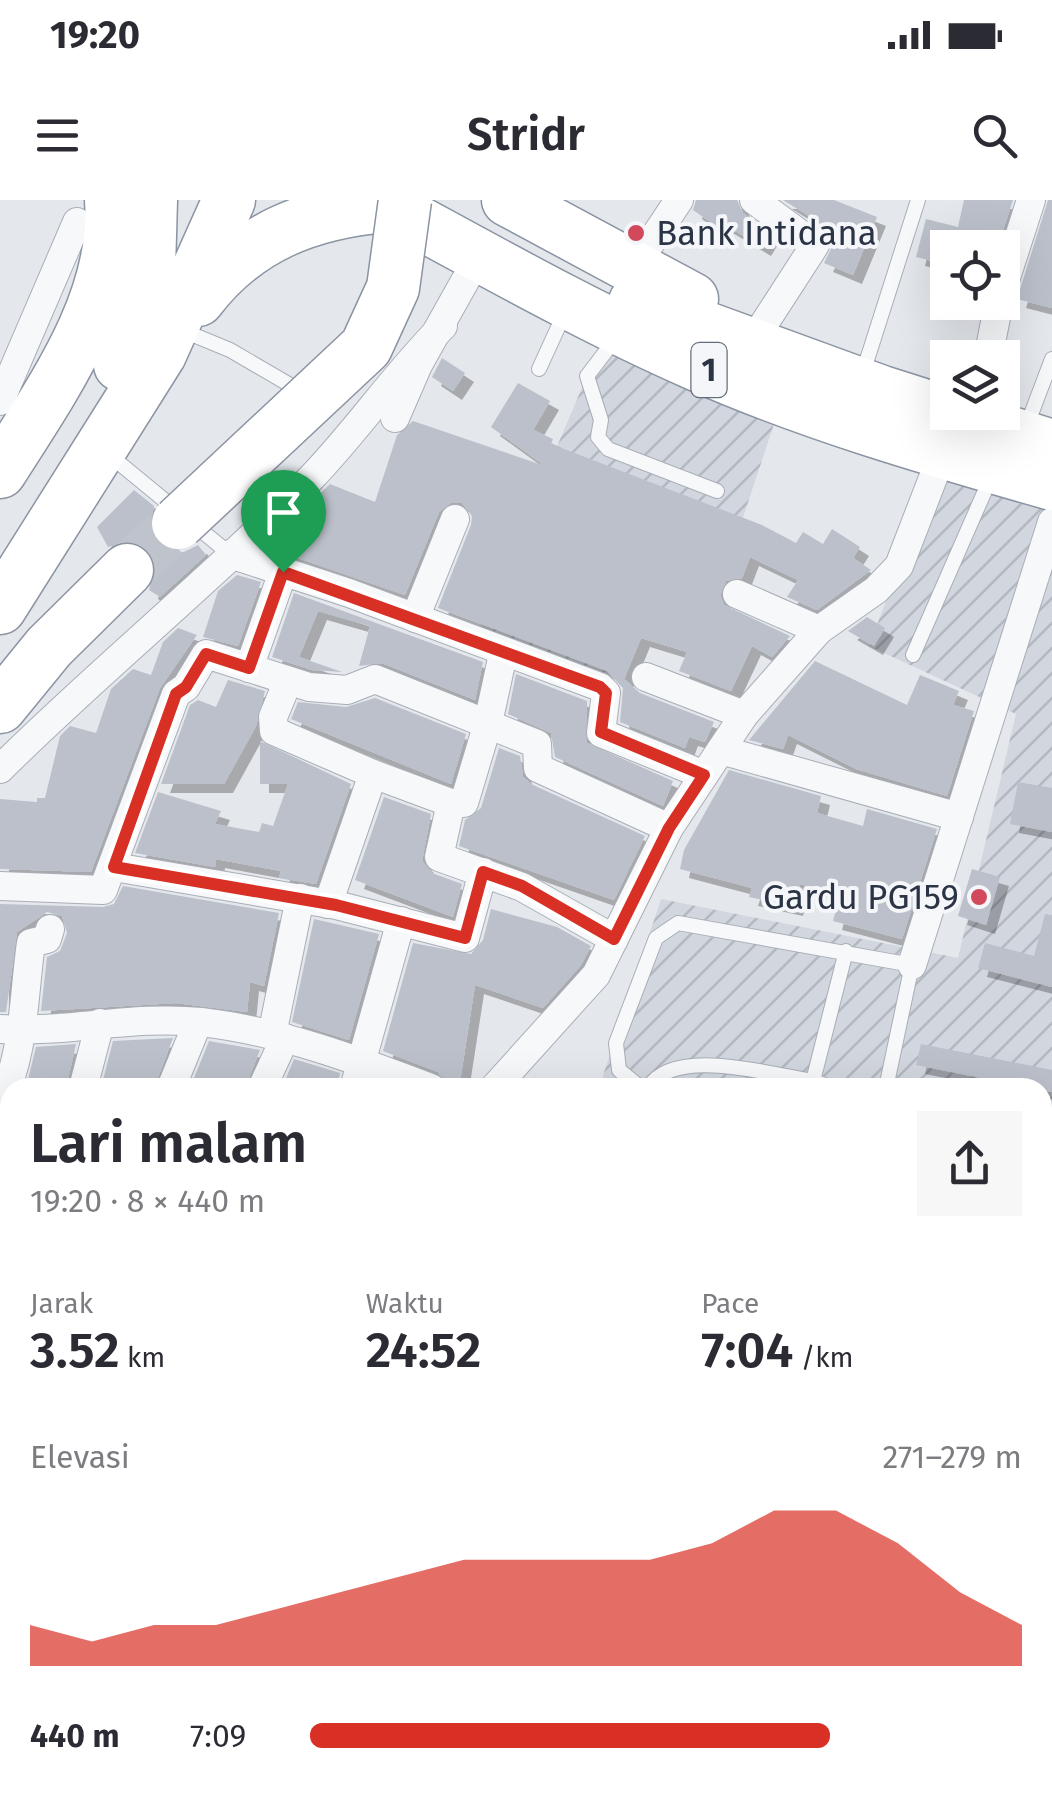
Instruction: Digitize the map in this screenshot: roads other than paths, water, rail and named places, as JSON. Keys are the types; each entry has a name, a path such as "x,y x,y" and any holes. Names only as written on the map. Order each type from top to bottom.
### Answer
{"highway":[{"path":"151,200 153,349"},
{"path":"153,349 155,302 197,200"},
{"path":"0,608 102,450 228,200"},
{"path":"438,200 531,255 622,297 882,392 1034,423"},
{"name":"1","path":"508,200 633,269 760,330 930,385"},
{"path":"0,551 153,349 218,276 258,242 306,220 390,201 393,288 366,347 178,523"},
{"name":"1","path":"390,201 479,256 569,304 750,387 1052,484"},
{"path":"0,472 55,382 93,305 110,248 94,211"},
{"path":"0,707 49,648 127,570"}],"street":[{"path":"633,269 679,200"},
{"path":"754,200 816,245 760,330"},
{"path":"1020,232 1030,200"},
{"path":"0,401 94,211"},
{"path":"394,418 418,365 479,256"},
{"path":"0,769 182,605 443,326"},
{"path":"503,1078 596,976 669,828 744,715 819,630 876,590 899,566 943,452"},
{"path":"415,618 455,519"},
{"path":"912,965 1052,522"},
{"path":"230,554 415,618 604,690 601,732 704,775"},
{"path":"249,668 283,572"},
{"path":"737,594 819,630"},
{"path":"0,886 102,890 114,867 176,694 186,687 201,656 211,654 288,682 347,690 375,679 537,744 538,768 669,828"},
{"path":"288,682 273,717 274,731 372,774 452,803 464,803 488,723 502,654"},
{"path":"646,676 744,715"},
{"path":"721,750 959,817"},
{"path":"265,1078 314,901 372,774"},
{"path":"452,803 439,857 522,886 614,939"},
{"path":"114,867 314,901 465,938 483,872"},
{"path":"12,1030 69,1030 100,1023 198,1022 279,1036 358,1075 401,921"},
{"path":"11,1078 12,1030 30,947 34,941 47,939 50,928"},
{"path":"174,1078 198,1022"},
{"path":"86,1078 100,1023"}],"lane":[{"path":"866,364 918,200"},
{"path":"539,369 569,304"},
{"path":"620,330 610,350 587,376 601,420 598,436 608,450 718,491"},
{"path":"153,349 230,350 327,408"},
{"path":"1034,423 1052,359"},
{"path":"102,450 230,554"},
{"path":"913,655 994,468"},
{"path":"624,1078 618,1070 616,1043 656,938 678,923 698,923 912,965 888,1078"},
{"path":"815,1078 846,951"},
{"path":"654,1078 682,1065 789,1078"}],"tunnel":[{"path":"127,570 178,523"}],"place":[{"name":"Bank Intidana","path":"636,233"},
{"name":"Gardu PG159","path":"979,897"}]}
